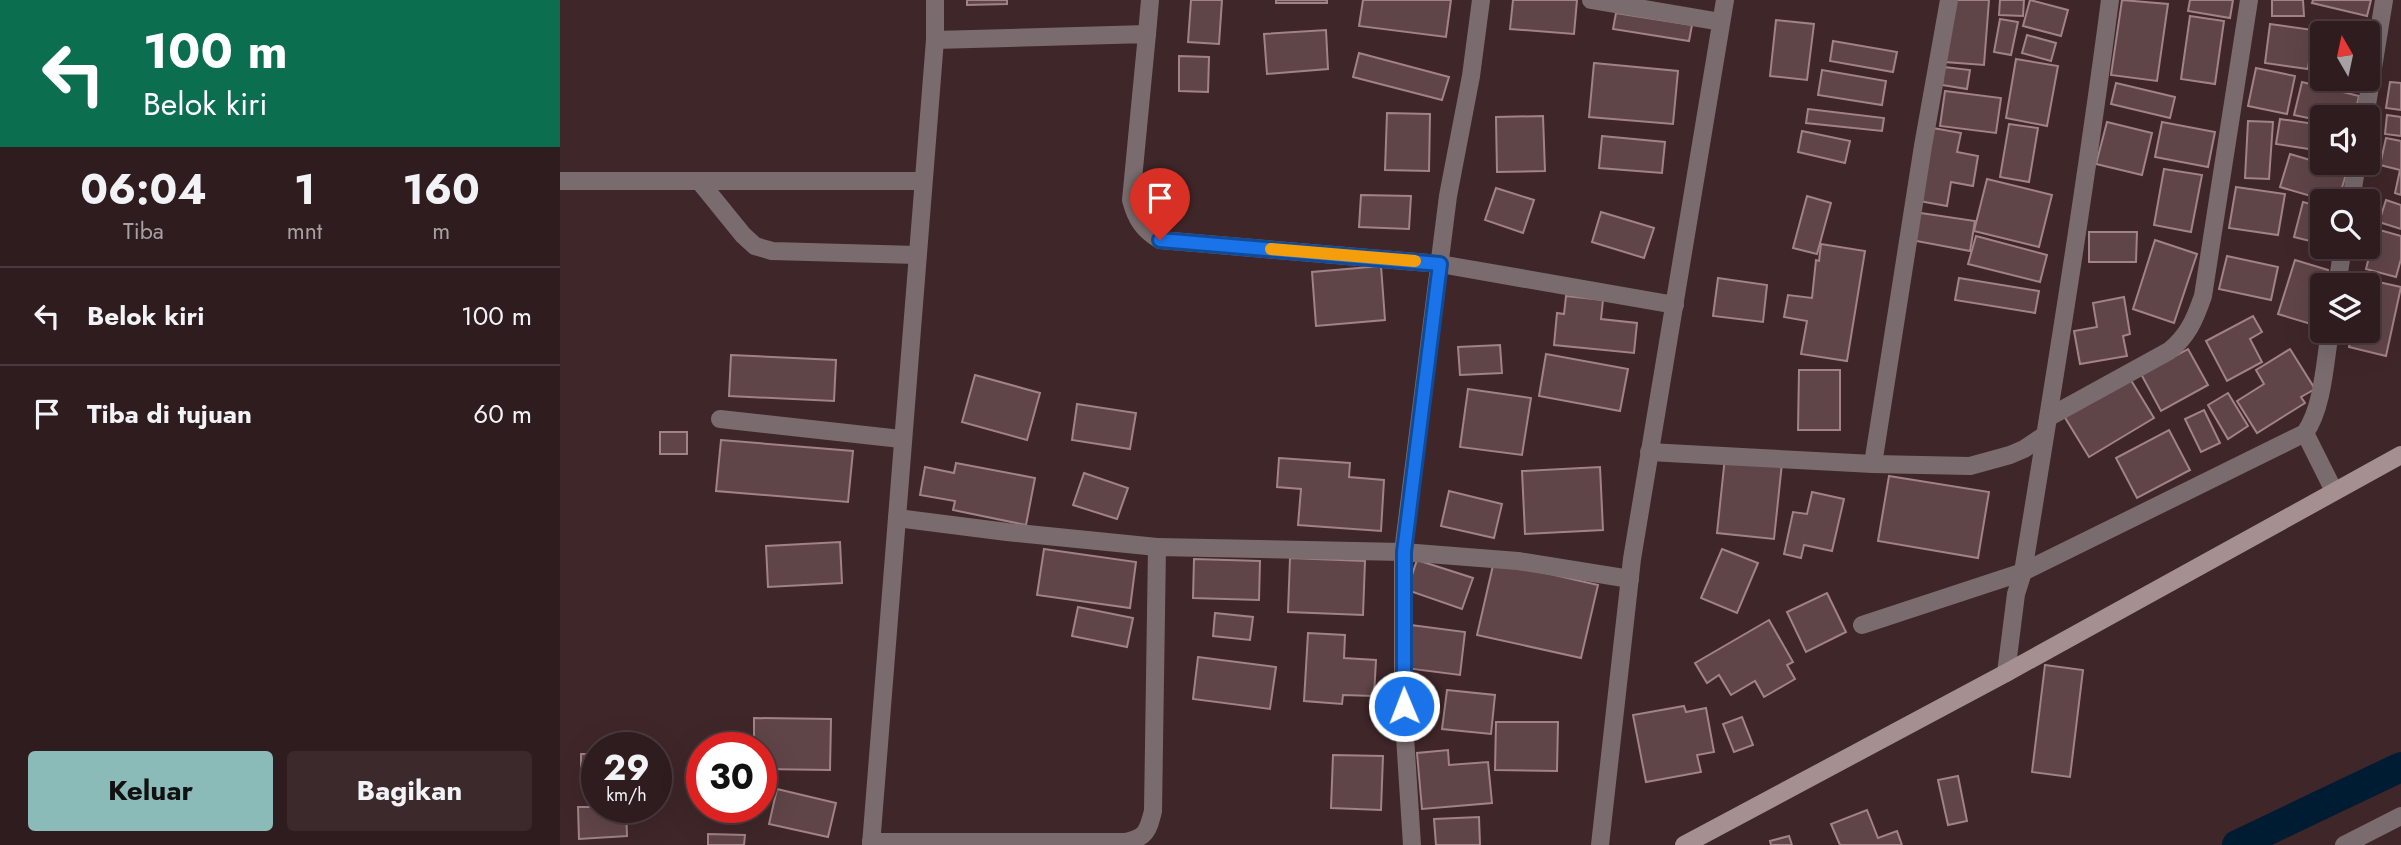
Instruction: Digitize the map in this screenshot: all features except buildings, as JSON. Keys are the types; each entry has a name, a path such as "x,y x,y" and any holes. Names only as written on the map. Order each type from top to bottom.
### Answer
{"street":[{"path":"935,0 871,844 1125,842 1138,840 1148,830 1153,811 1157,547"},
{"path":"1150,0 1131,200 1135,217 1147,232 1160,240 1440,264 1675,305"},
{"path":"1412,845 1404,706 1404,552 1448,196 1471,76 1481,0"},
{"path":"1591,0 1720,22"},
{"path":"1600,845 1630,579 1725,0"},
{"path":"1873,464 1916,187 1949,0"},
{"path":"2006,673 2016,594 2023,572 2047,426 2110,0"},
{"path":"1649,452 1873,464 1970,466 1989,463 2024,449 2047,426 2169,351 2180,342 2194,323 2203,296 2249,0"},
{"path":"2367,105 2384,0"},
{"path":"934,40 1147,34"},
{"path":"560,181 923,181"},
{"path":"700,181 755,246 772,251 917,255"},
{"path":"1862,625 2023,572 2305,433 2320,391 2328,343"},
{"path":"720,419 901,439"},
{"path":"2305,433 2334,491"},
{"path":"1684,845 2006,673 2401,455"},
{"path":"897,518 1157,547 1404,552 1518,561 1630,579"},
{"path":"2344,845 2401,816"}],"waterway":[{"path":"2237,845 2401,767"}],"slow traffic":[{"path":"1271,249 1415,261"}],"route":[{"path":"1160,240 1440,264 1404,552 1404,706"}]}
